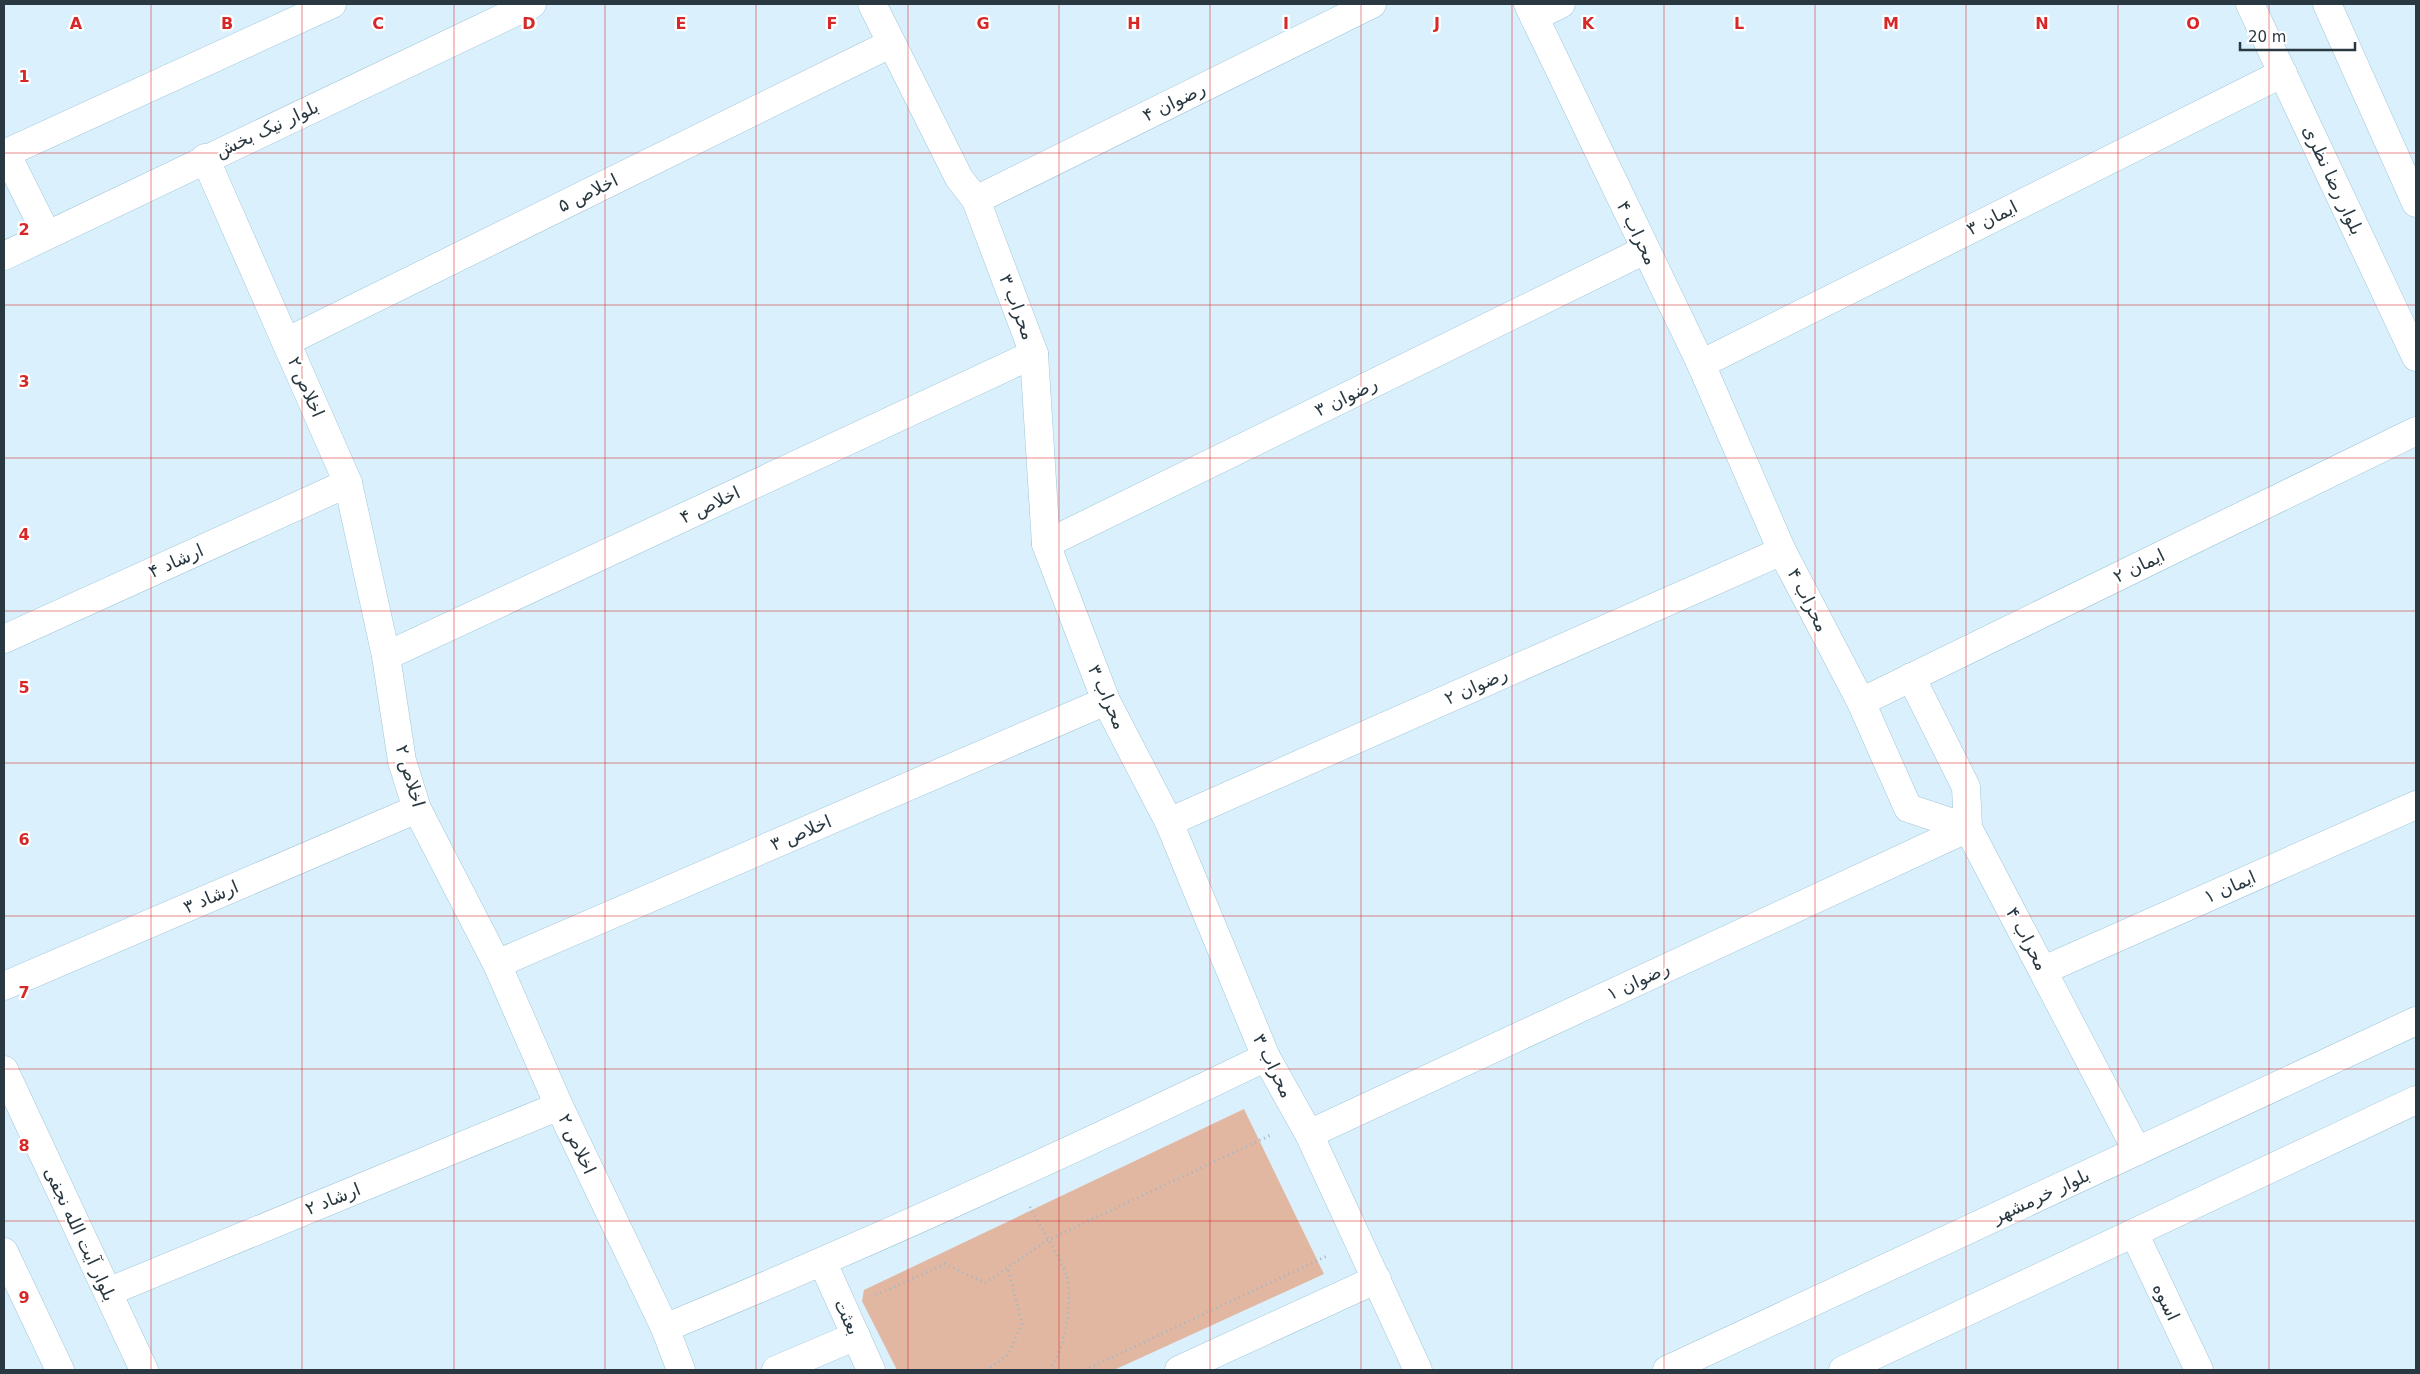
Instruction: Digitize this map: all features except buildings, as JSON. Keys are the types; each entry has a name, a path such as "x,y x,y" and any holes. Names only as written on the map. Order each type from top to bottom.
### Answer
{"street":[{"path":"47,235 5,154 332,4"},
{"name":"بلوار نیک بخش","path":"4,256 205,158 532,4"},
{"name":"محراب ۳","path":"872,4 890,44 959,178 976,200 1034,354 1046,544 1106,701 1170,822 1266,1057 1309,1134 1418,1370"},
{"name":"رضوان ۴","path":"976,200 1372,4"},
{"path":"1531,10 1561,4"},
{"name":"بلوار رضا نظری","path":"2250,4 2416,357"},
{"path":"2327,4 2416,203"},
{"name":"محراب ۴","path":"1531,10 1701,364 1782,551 1861,702 1908,808 1968,828 2044,970 2137,1151"},
{"name":"اخلاص ۵","path":"286,342 890,44"},
{"name":"ایمان ۳","path":"1701,364 2283,73"},
{"name":"اخلاص ۲","path":"205,158 348,483 386,656 402,761 417,809 497,964 559,1106 665,1328 681,1370"},
{"name":"رضوان ۳","path":"1046,544 1645,250"},
{"name":"اخلاص ۴","path":"386,656 1034,354"},
{"name":"ایمان ۲","path":"1861,702 2416,431"},
{"name":"ارشاد ۴","path":"4,640 348,483"},
{"name":"رضوان ۲","path":"1170,822 1782,551"},
{"path":"1911,677 1966,787 1968,828"},
{"name":"اخلاص ۳","path":"497,964 1106,701"},
{"name":"ایمان ۱","path":"2044,970 2416,805"},
{"name":"ارشاد ۳","path":"4,986 417,809"},
{"name":"رضوان ۱","path":"1309,1134 1968,828"},
{"name":"بلوار خرمشهر","path":"1667,1370 2416,1022"},
{"path":"665,1328 823,1263 1266,1057"},
{"name":"بلوار آیت الله نجفی","path":"4,1070 144,1370"},
{"path":"1842,1370 2416,1100"},
{"name":"ارشاد ۲","path":"108,1292 559,1106"},
{"name":"اسوه","path":"2134,1233 2199,1370"},
{"path":"4,1252 60,1370"},
{"name":"بعثت","path":"823,1263 871,1370"},
{"path":"1179,1370 1377,1279"},
{"path":"776,1370 856,1336"}],"path":[{"path":"1270,1126 1277,1142"},
{"path":"842,1306 862,1302 945,1264 986,1284 1048,1240 1273,1134"},
{"path":"1011,1177 1066,1275 1069,1311 1057,1360 1050,1370"},
{"path":"1085,1370 1331,1254 1327,1246"},
{"path":"986,1370 1008,1355 1022,1324 1008,1268"}],"shaded area":[{"path":"1244,1109 1324,1274 1114,1370 897,1370 862,1301 864,1290"}]}
